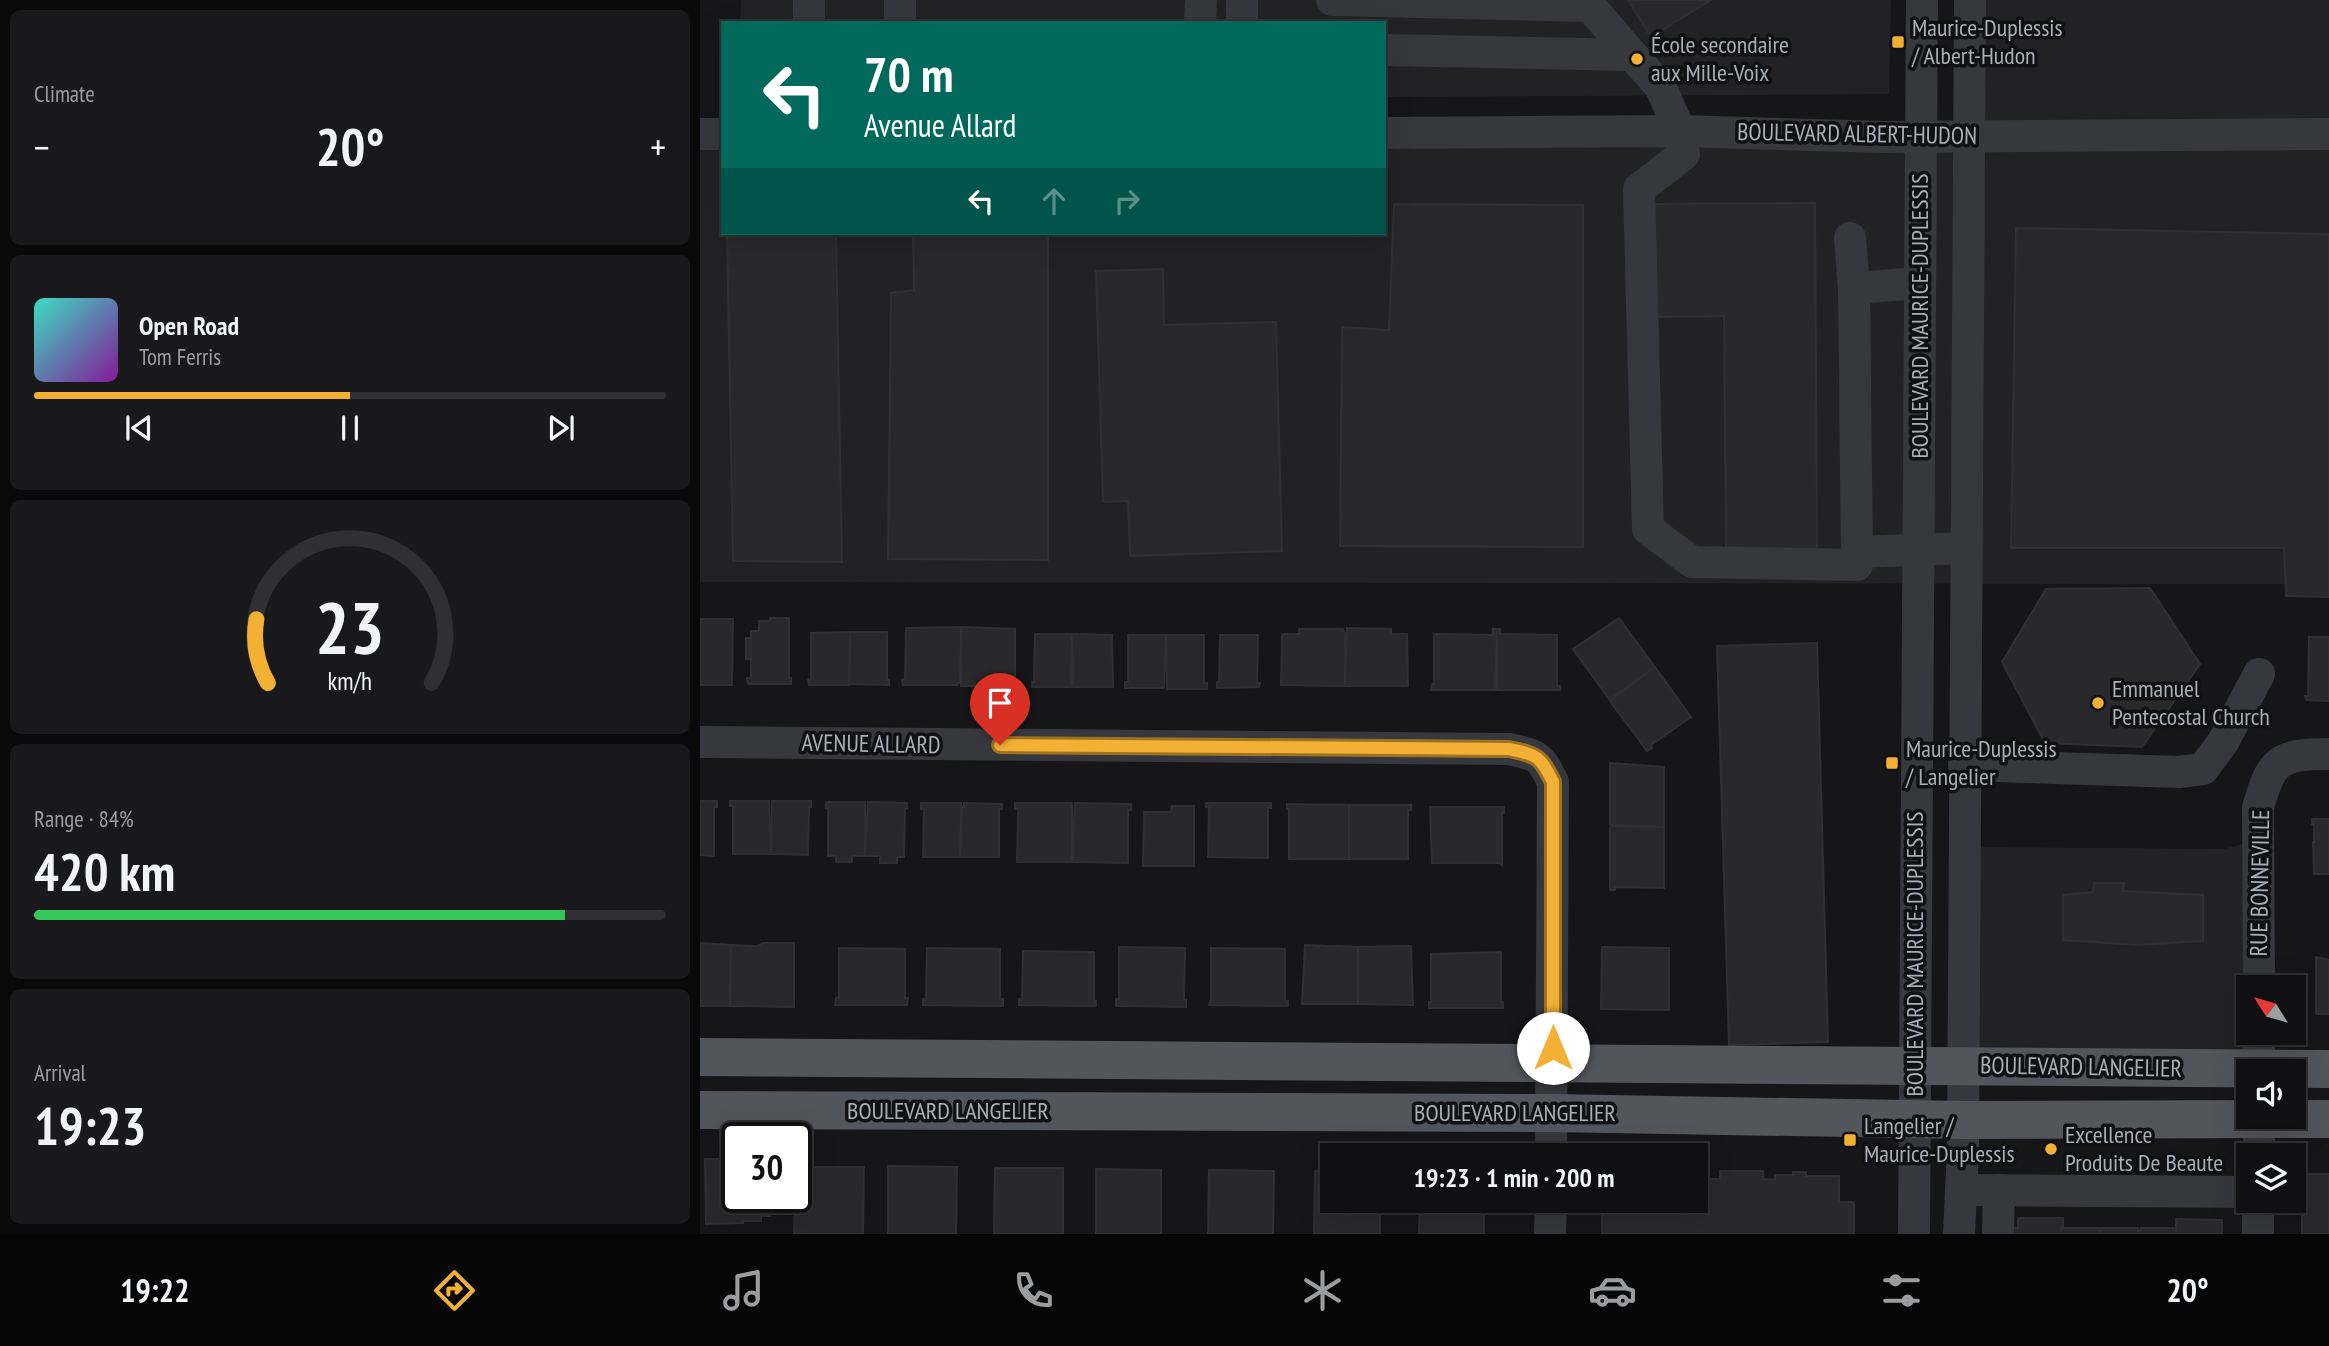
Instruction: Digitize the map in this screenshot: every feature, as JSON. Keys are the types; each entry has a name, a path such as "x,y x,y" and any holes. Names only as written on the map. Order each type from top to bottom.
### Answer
{"main road":[{"name":"BOULEVARD LANGELIER","path":"700,1057 1962,1066 2259,1057 2329,1069"},
{"name":"BOULEVARD LANGELIER","path":"700,1110 1552,1113 1913,1119 2259,1130 2329,1119"}],"street":[{"path":"809,0 809,21"},
{"path":"900,0 900,21"},
{"path":"1200,0 1200,21"},
{"path":"1242,0 1242,21"},
{"path":"1332,0 1590,6 1660,86 1680,131 1684,153 1639,189 1648,529 1692,562 1857,565 1854,288 1850,238"},
{"name":"BOULEVARD MAURICE-DUPLESSIS","path":"1914,1234 1922,0"},
{"name":"BOULEVARD MAURICE-DUPLESSIS","path":"1959,1234 1963,1121 1970,0"},
{"path":"1386,50 1632,55"},
{"name":"BOULEVARD ALBERT-HUDON","path":"1386,133 1680,131 1884,136 2329,134"},
{"path":"700,134 721,134"},
{"path":"1854,288 1920,283"},
{"path":"1858,552 1965,548"},
{"path":"1964,765 2179,772 2203,769 2223,743 2259,674"},
{"name":"AVENUE ALLARD","path":"700,742 1509,749 1528,752 1543,761 1553,782 1553,1063"},
{"name":"RUE BONNEVILLE","path":"2259,975 2258,808 2266,780 2279,762 2299,754 2329,754"},
{"path":"1551,1143 1553,1063"},
{"path":"1961,1190 2236,1192"},
{"path":"1998,1234 1999,1190"},
{"path":"1550,1234 1551,1213"},
{"path":"2258,1213 2258,1234"}],"shaded area":[{"name":"École secondaire aux Mille-Voix","path":"741,0 1891,0 1889,94 1386,97 1386,21 740,21"},
{"path":"1968,0 2329,0 2329,584 700,582 700,136 721,136 721,235 1386,235 1386,136 1967,136"},
{"path":"2258,840 2250,975 2236,975 2236,1045 2253,1045 2256,1059 2236,1059 2236,1069 1962,1066 1955,847 2224,849"}],"building":[{"path":"1628,0 1711,0 1651,37"},
{"path":"1815,203 1817,549 1726,550 1724,316 1654,317 1654,204"},
{"path":"1394,204 1583,205 1583,547 1340,546 1342,327 1389,330"},
{"path":"2016,228 2329,234 2329,597 2286,596 2284,548 2011,548"},
{"path":"727,235 836,235 842,562 733,561"},
{"path":"913,235 1048,235 1048,560 888,559 891,293 914,290"},
{"path":"1163,269 1164,325 1276,322 1282,551 1130,556 1128,501 1103,502 1096,271"},
{"name":"Emmanuel Pentecostal Church","path":"2150,588 2200,664 2142,747 2045,743 2002,662 2046,589"},
{"path":"770,618 789,618 791,684 748,684 747,678 751,678 751,659 746,659 746,638 751,638 751,631 759,631 759,621 770,621"},
{"path":"1619,618 1655,667 1609,699 1573,649"},
{"path":"700,619 733,619 732,685 700,685"},
{"path":"961,627 1015,629 1015,681 1018,686 961,686"},
{"path":"961,627 960,683 903,685 906,628"},
{"path":"1347,628 1391,629 1391,634 1407,634 1408,686 1345,686"},
{"path":"1299,629 1343,629 1345,686 1281,685 1282,634 1299,634"},
{"path":"1493,629 1497,629 1495,690 1431,690 1434,684 1434,634 1493,635"},
{"path":"1497,629 1500,629 1500,634 1557,635 1557,686 1560,686 1560,690 1497,690"},
{"path":"850,632 887,632 889,685 849,684"},
{"path":"850,632 849,685 809,685 811,633"},
{"path":"1035,634 1072,634 1071,687 1032,687"},
{"path":"1072,634 1112,635 1113,687 1073,687"},
{"path":"1128,635 1166,635 1164,688 1125,688 1125,682 1128,682"},
{"path":"1166,635 1204,635 1204,683 1207,683 1207,689 1167,689"},
{"path":"1220,635 1258,635 1259,687 1217,688"},
{"path":"2309,637 2329,637 2329,701 2306,700"},
{"path":"1817,643 1828,1042 1729,1045 1717,646"},
{"path":"1655,667 1691,717 1651,745 1652,748 1647,751 1610,701"},
{"path":"1610,763 1664,767 1664,827 1610,825"},
{"path":"700,801 717,801 717,807 714,807 714,856 700,855"},
{"path":"730,801 769,801 771,854 733,854 733,806 730,806"},
{"path":"772,801 811,801 808,855 771,854"},
{"path":"826,802 865,802 865,856 852,856 852,862 836,862 836,856 828,856"},
{"path":"868,802 907,803 904,857 897,857 897,863 880,863 880,856 865,856"},
{"path":"921,803 961,803 960,857 923,857 924,809 921,809"},
{"path":"964,803 1002,804 1002,809 999,809 999,857 960,857"},
{"path":"1015,803 1072,803 1072,862 1017,862 1018,809 1015,809"},
{"path":"1075,803 1131,804 1131,810 1128,810 1128,863 1072,862"},
{"path":"1206,803 1271,803 1271,808 1268,808 1268,858 1208,857 1209,807 1206,807"},
{"path":"1287,804 1349,805 1349,859 1289,859"},
{"path":"1349,805 1411,805 1411,810 1408,810 1408,859 1349,859"},
{"path":"1172,806 1194,806 1194,866 1143,866 1144,812 1171,812"},
{"path":"1430,807 1504,807 1502,865 1432,863"},
{"path":"2312,819 2329,819 2329,874 2314,874"},
{"path":"1664,827 1664,888 1615,887 1615,890 1610,890 1610,828"},
{"path":"2094,883 2124,883 2123,891 2203,895 2203,941 2136,945 2063,940 2063,895 2093,892"},
{"path":"700,943 731,945 730,1006 700,1006"},
{"path":"763,943 794,943 794,1007 730,1006 731,945 757,946"},
{"path":"1305,945 1358,947 1358,1004 1302,1004"},
{"path":"1411,946 1413,1005 1358,1004 1358,947"},
{"path":"1119,947 1185,948 1186,1007 1116,1006 1116,999 1119,999"},
{"path":"1602,947 1669,948 1669,1010 1601,1009"},
{"path":"839,948 905,949 907,1005 835,1005 836,998 839,997"},
{"path":"927,948 1000,949 1000,999 1003,999 1003,1006 923,1005 923,999 926,999"},
{"path":"1211,948 1285,949 1285,1001 1288,1001 1288,1006 1209,1005"},
{"path":"1023,951 1094,952 1096,1006 1019,1005 1019,999 1022,999"},
{"path":"1501,952 1503,1008 1429,1008 1431,954"},
{"path":"2316,957 2329,960 2329,1014 2316,1014"},
{"path":"705,1159 721,1159 721,1213 770,1213 770,1216 761,1216 761,1221 706,1224"},
{"path":"888,1166 957,1167 956,1234 888,1234"},
{"path":"812,1167 864,1167 863,1234 794,1234 795,1213 812,1213"},
{"path":"995,1168 1063,1168 1063,1234 994,1234"},
{"path":"1096,1169 1161,1170 1161,1234 1096,1234"},
{"path":"1209,1170 1274,1171 1273,1234 1208,1234"},
{"path":"1315,1171 1320,1171 1320,1213 1380,1213 1380,1234 1314,1234"},
{"path":"1720,1171 1763,1171 1763,1179 1775,1180 1775,1175 1793,1175 1793,1172 1806,1172 1806,1176 1839,1176 1839,1202 1854,1202 1854,1234 1602,1234 1602,1213 1708,1213 1708,1179 1720,1179"},
{"path":"2306,1174 2329,1174 2329,1234 2302,1234 2302,1213 2306,1213"},
{"path":"1420,1213 1484,1213 1484,1234 1419,1234"},
{"path":"2018,1218 2063,1218 2063,1228 2061,1234 2009,1234 2009,1229 2018,1228"},
{"path":"2176,1219 2222,1220 2222,1234 2176,1234"},
{"path":"2061,1228 2099,1228 2100,1234 2061,1234"},
{"path":"2101,1228 2138,1228 2139,1234 2100,1234"},
{"path":"2141,1228 2176,1228 2176,1234 2139,1234"}],"place":[{"name":"Maurice-Duplessis / Albert-Hudon","path":"1898,42"},
{"name":"École secondaire aux Mille-Voix","path":"1637,59"},
{"name":"Emmanuel Pentecostal Church","path":"2098,703"},
{"name":"Maurice-Duplessis / Langelier","path":"1892,763"},
{"name":"Langelier / Maurice-Duplessis","path":"1850,1140"},
{"name":"Excellence Produits De Beaute","path":"2051,1149"}],"route":[{"path":"1000,745 1509,749 1528,752 1543,761 1553,782 1553,1048"}]}
